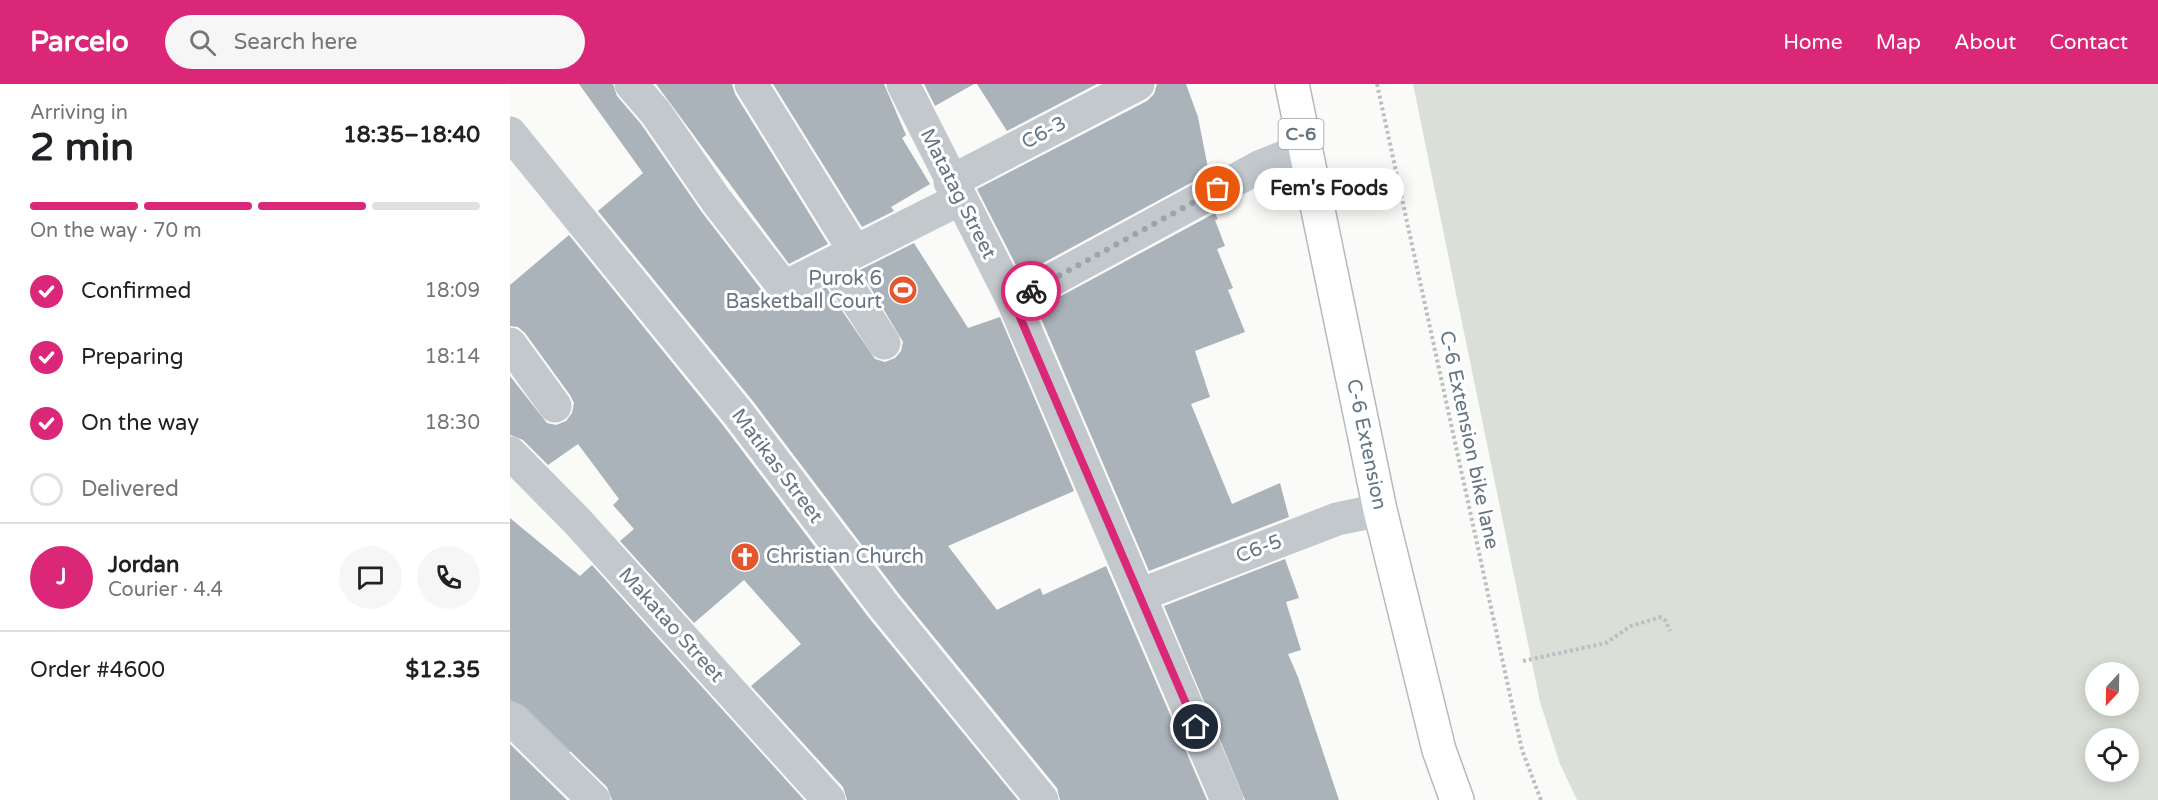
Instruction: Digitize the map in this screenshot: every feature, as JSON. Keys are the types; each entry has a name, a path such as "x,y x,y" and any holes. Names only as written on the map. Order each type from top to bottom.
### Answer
{"main road":[{"name":"C-6 Extension","path":"1292,84 1380,510 1439,750 1457,800"}],"street":[{"name":"C6-3","path":"631,84 656,113 716,200 779,282 787,286 843,257 1138,84"},
{"path":"751,84 843,257 884,343"},
{"name":"Matatag Street","path":"903,84 1013,301 1227,800"},
{"name":"Matikas Street","path":"510,134 737,412 884,606 1042,800"},
{"path":"1013,301 1261,166 1304,149"},
{"path":"510,344 555,406"},
{"name":"Makatao Street","path":"510,453 578,522 829,800"},
{"name":"C6-5","path":"1140,595 1337,519 1380,510"},
{"path":"510,718 594,800"}],"path":[{"name":"C-6 Extension bike lane","path":"1377,84 1522,750 1541,800"},
{"path":"1523,661 1606,643 1631,626 1661,617 1666,621 1670,631"}],"shaded area":[{"path":"1413,84 2158,84 2158,800 1577,800 1560,764 1540,702"}],"building":[{"path":"579,84 613,84 617,96 641,124 701,211 764,293 787,305 826,287 875,359 885,362 895,358 901,351 903,342 860,270 914,243 968,328 1000,317 1074,491 948,546 997,610 1040,588 1043,595 1106,566 1207,800 1060,800 1057,788 899,594 752,400 598,211 643,173"},
{"path":"656,84 732,84 735,94 828,244 789,264"},
{"path":"773,84 884,84 906,135 902,138 930,184 891,207 894,211 862,227"},
{"path":"924,84 974,84 935,106"},
{"path":"977,84 1097,84 1007,131"},
{"path":"1157,84 1186,84 1198,117 1209,173 1021,275 977,189 1147,101 1154,94"},
{"path":"1215,213 1218,219 1215,220 1225,246 1217,249 1233,288 1228,290 1245,332 1195,351 1210,397 1191,404 1232,504 1280,483 1289,517 1149,571 1037,309"},
{"path":"569,235 722,424 869,618 1018,800 847,800 843,787 751,686 801,644 744,580 694,623 620,541 634,529 613,505 619,499 578,444 548,465 523,440 510,435 510,376 547,423 556,425 566,421 572,413 574,403 570,395 525,333 518,327 510,326 510,285"},
{"path":"510,518 580,576 592,565 804,800 612,800 607,787 523,705 510,700"},
{"path":"1285,559 1299,598 1286,602 1301,650 1288,654 1298,677 1339,800 1245,800 1164,606"},
{"path":"510,744 567,800 510,800"}],"waterway":[{"path":"510,692 564,748"}],"way so far":[{"path":"1031,291 1218,189"}],"place":[{"name":"Fem's Foods","path":"1218,189"},
{"name":"Purok 6 Basketball Court","path":"903,290"},
{"name":"Christian Church","path":"745,557"}],"route":[{"path":"1031,291 1013,301 1196,727"}]}
